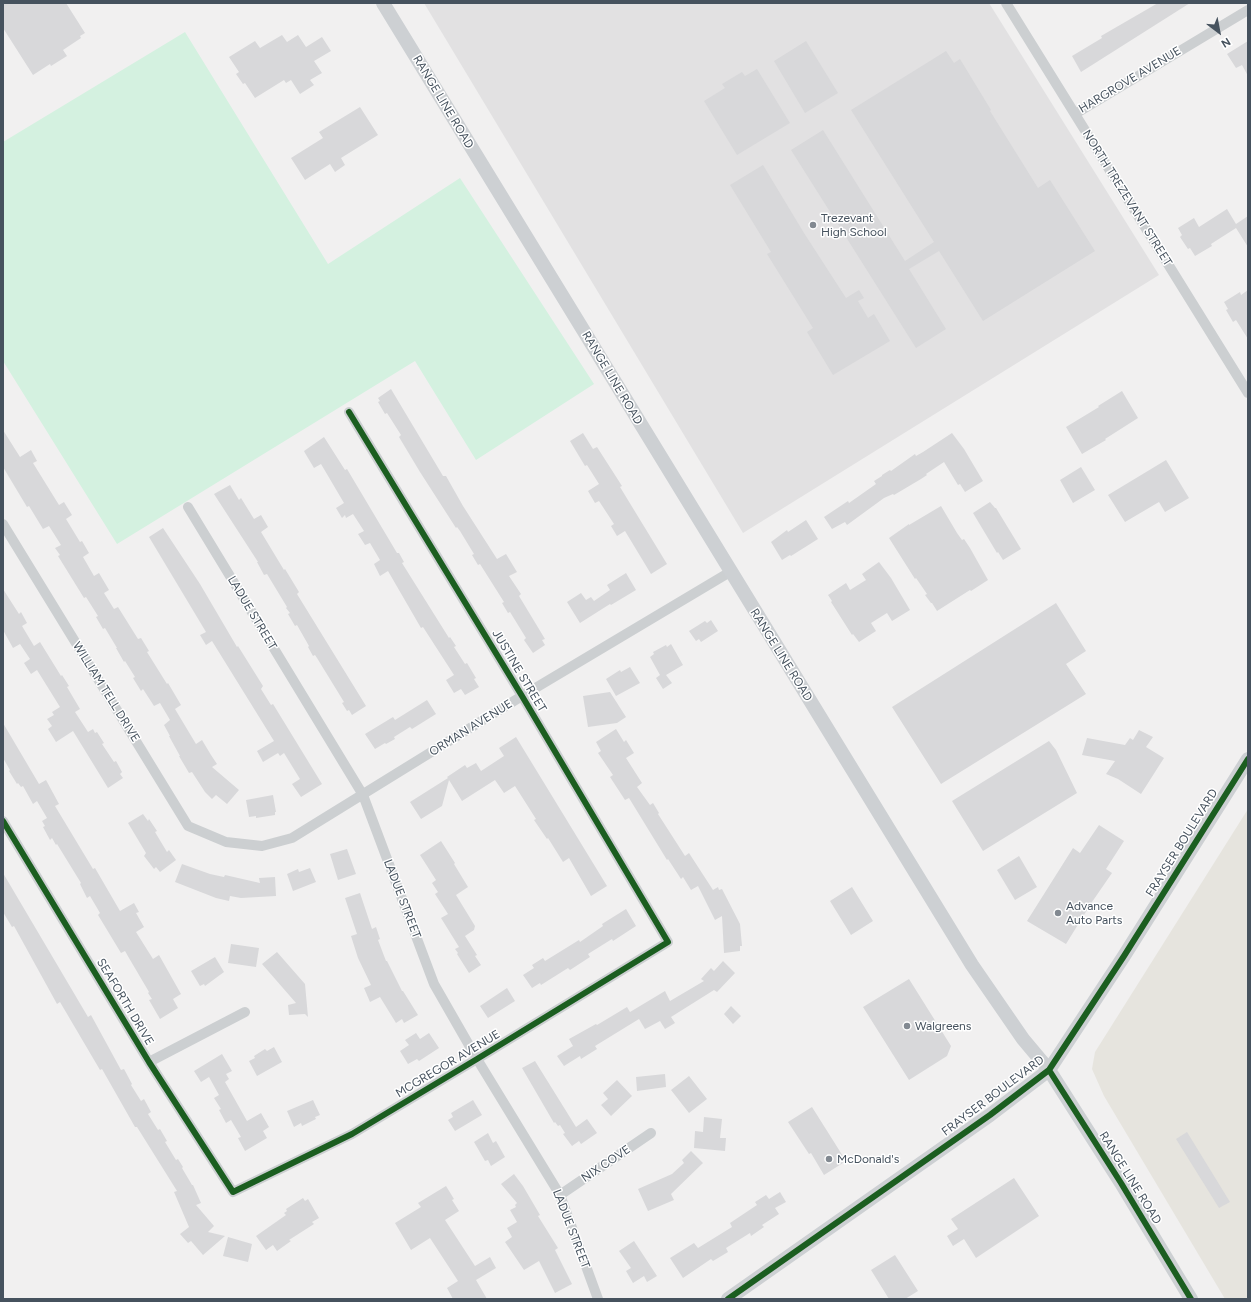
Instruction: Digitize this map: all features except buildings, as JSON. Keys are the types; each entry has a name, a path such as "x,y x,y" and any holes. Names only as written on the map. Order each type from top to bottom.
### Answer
{"main road":[{"name":"RANGE LINE ROAD","path":"383,3 972,965 1023,1039 1049,1070 1121,1183 1191,1299"},
{"name":"FRAYSER BOULEVARD","path":"728,1299 990,1115 1049,1070 1248,759"}],"street":[{"name":"NORTH TREZEVANT STREET","path":"1006,3 1248,393"},
{"name":"HARGROVE AVENUE","path":"1075,114 1248,10"},
{"name":"JUSTINE STREET","path":"349,412 522,696 668,942"},
{"name":"LADUE STREET","path":"188,508 363,795 434,984 477,1059 560,1195 598,1299"},
{"name":"WILLIAM TELL DRIVE","path":"3,524 188,826 226,842"},
{"name":"ORMAN AVENUE","path":"226,842 262,846 292,838 522,696 730,572"},
{"name":"SEAFORTH DRIVE","path":"3,821 149,1062 233,1192"},
{"name":"MCGREGOR AVENUE","path":"233,1192 352,1134 668,942"},
{"path":"149,1062 245,1012"},
{"name":"NIX COVE","path":"560,1195 651,1133"}],"shaded area":[{"path":"424,3 989,3 1159,275 743,533"},
{"path":"1248,809 1248,1299 1225,1299 1104,1096 1092,1069 1095,1052"}],"green space":[{"path":"185,32 328,264 460,178 594,384 476,460 415,361 117,544 3,361 3,142"}],"cycle path":[{"path":"3,821 149,1062 233,1192 352,1134 668,942 522,696 349,412"},
{"path":"728,1299 990,1115 1049,1070 1124,956 1248,759"},
{"path":"1049,1070 1121,1183 1191,1299"}],"place":[{"name":"Trezevant High School","path":"813,225"},
{"name":"Advance Auto Parts","path":"1058,913"},
{"name":"Walgreens","path":"907,1026"},
{"name":"McDonald's","path":"829,1159"}]}
